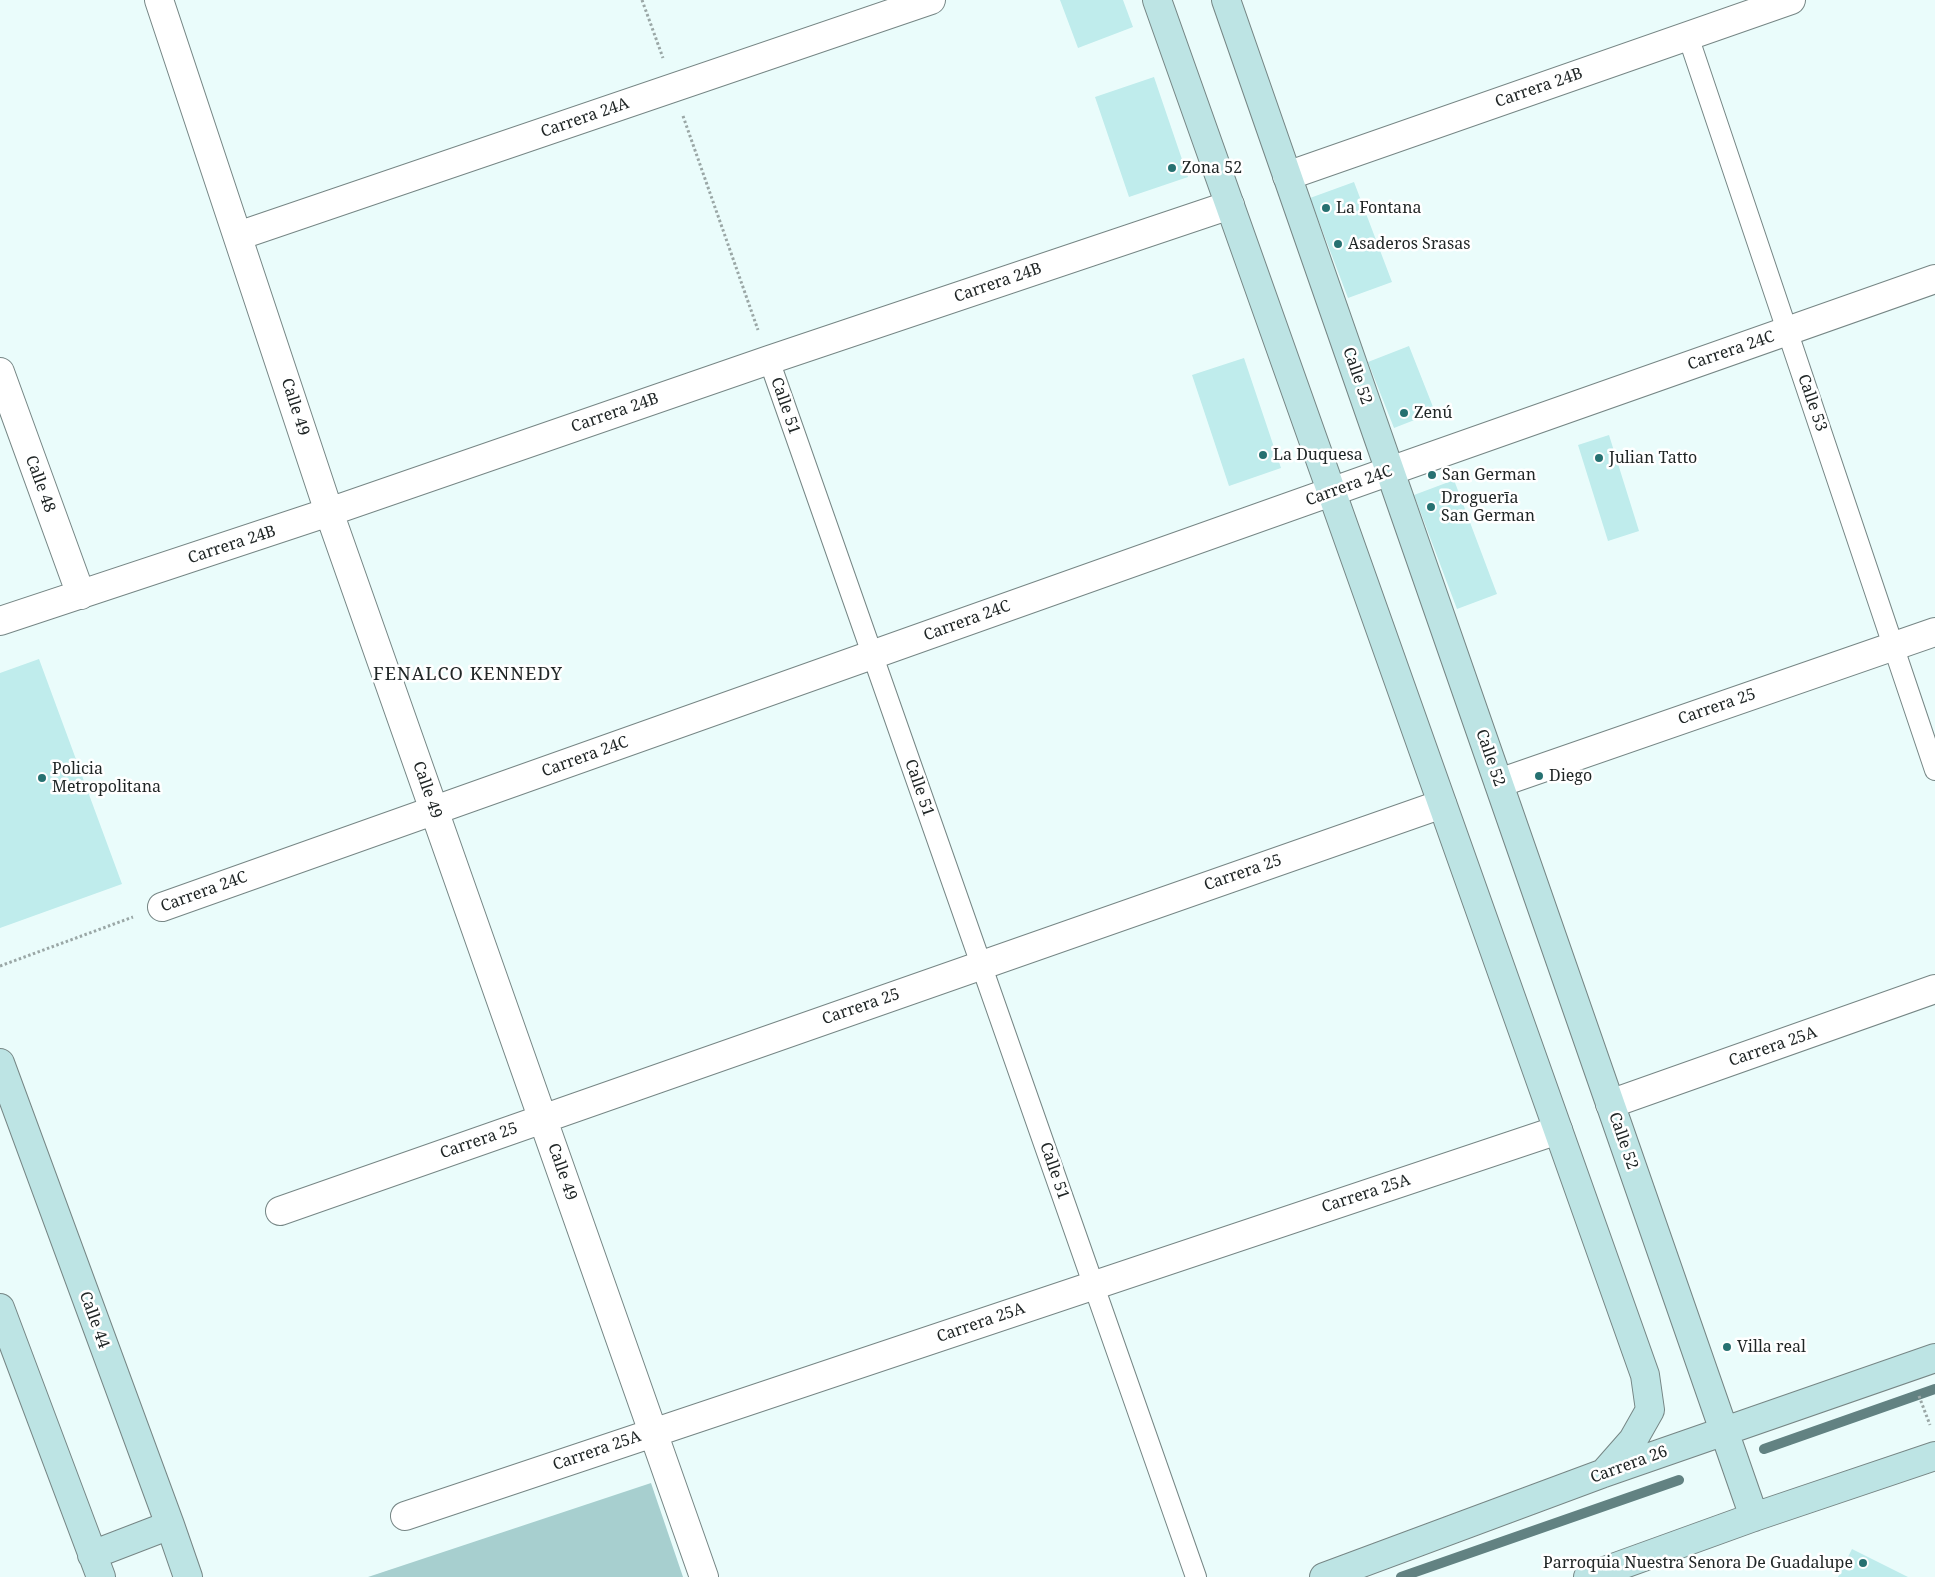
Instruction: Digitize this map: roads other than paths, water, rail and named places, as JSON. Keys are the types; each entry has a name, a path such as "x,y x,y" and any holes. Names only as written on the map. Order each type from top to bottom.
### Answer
{"street":[{"name":"Calle 49","path":"159,0 329,512 704,1577"},
{"name":"Carrera 24A","path":"238,236 931,0"},
{"path":"1157,0 1645,1375 1650,1410 1633,1440 1604,1473"},
{"name":"Calle 52","path":"1226,0 1754,1517"},
{"name":"Carrera 24B","path":"1287,176 1787,1"},
{"name":"Carrera 24B","path":"0,621 329,512 769,360 1230,205"},
{"name":"Carrera 24C","path":"162,907 1935,279"},
{"name":"Calle 48","path":"0,372 81,595"},
{"name":"Carrera 25","path":"1498,783 1935,632"},
{"name":"Carrera 25","path":"280,1210 1442,804"},
{"name":"Carrera 25A","path":"1610,1104 1935,989"},
{"name":"Calle 44","path":"0,1063 188,1577"},
{"name":"Carrera 25A","path":"405,1516 1558,1130"},
{"path":"0,1308 96,1566 170,1526"},
{"name":"Carrera 26","path":"1324,1577 1604,1473 1935,1358"},
{"path":"1588,1577 1754,1517 1935,1456"}],"lane":[{"name":"Calle 53","path":"1688,36 1935,770"},
{"name":"Calle 51","path":"769,360 1196,1577"}],"waterway":[{"path":"1764,1449 1935,1389"},
{"path":"1401,1577 1679,1480"}],"place":[{"name":"Zona 52","path":"1172,168"},
{"name":"La Fontana","path":"1326,208"},
{"name":"Asaderos Srasas","path":"1338,244"},
{"name":"Zenú","path":"1404,413"},
{"name":"La Duquesa","path":"1263,455"},
{"name":"Julian Tatto","path":"1599,458"},
{"name":"San German","path":"1432,475"},
{"name":"Droguerīa San German","path":"1431,507"},
{"name":"Diego","path":"1539,776"},
{"name":"Policia Metropolitana","path":"42,778"},
{"name":"Villa real","path":"1727,1347"},
{"name":"Parroquia Nuestra Senora De Guadalupe","path":"1863,1563"}],"district":[{"name":"FENALCO KENNEDY","path":"468,675"}]}
